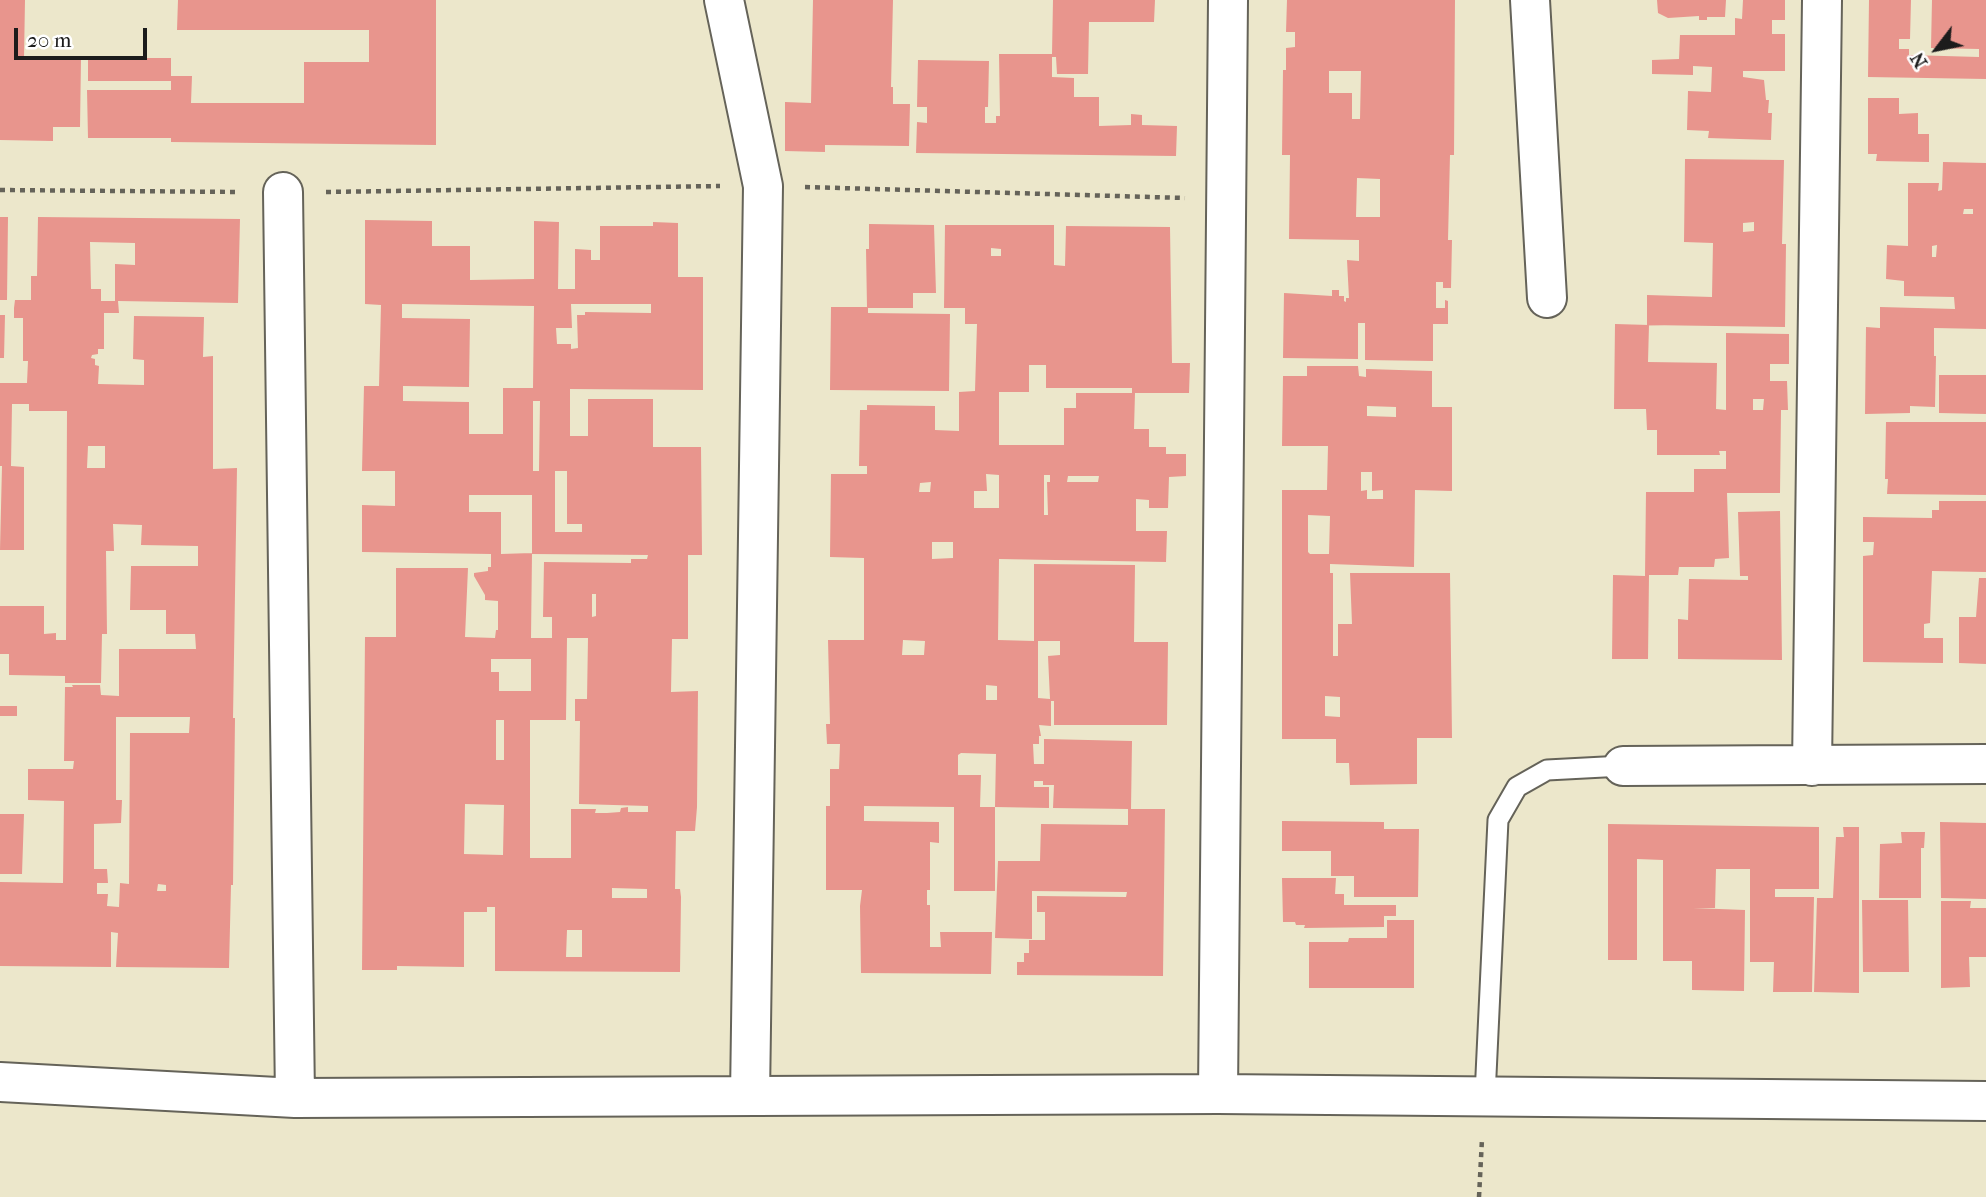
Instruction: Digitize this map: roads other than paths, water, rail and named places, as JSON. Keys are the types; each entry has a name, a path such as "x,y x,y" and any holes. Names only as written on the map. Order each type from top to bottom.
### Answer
{"street":[{"path":"724,0 763,186 750,1096"},
{"path":"1217,1094 1228,0"},
{"path":"1530,0 1547,298"},
{"path":"1812,766 1822,0"},
{"path":"283,192 295,1098"},
{"path":"1623,766 1986,764"},
{"path":"0,1083 295,1098 1217,1094 1986,1101"}],"lane":[{"path":"1485,1096 1498,820 1517,786 1547,770 1623,766"}]}
